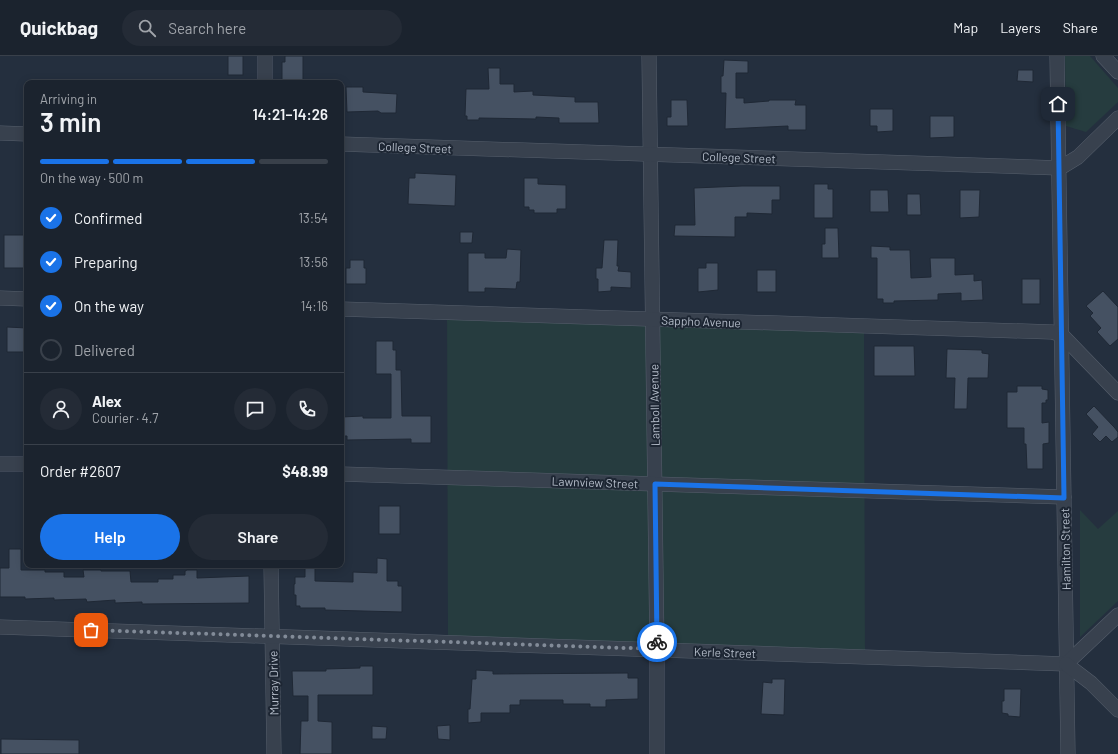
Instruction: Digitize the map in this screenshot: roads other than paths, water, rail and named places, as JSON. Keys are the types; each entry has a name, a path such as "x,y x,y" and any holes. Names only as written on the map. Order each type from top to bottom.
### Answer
{"street":[{"path":"265,56 265,80"},
{"name":"Lamboll Avenue","path":"649,56 657,649 657,754"},
{"name":"Hamilton Street","path":"1057,56 1060,168 1068,754"},
{"path":"1103,56 1118,72"},
{"path":"1060,168 1078,157 1118,118"},
{"path":"0,133 24,134"},
{"name":"College Street","path":"344,144 1060,168"},
{"path":"0,298 24,299"},
{"name":"Sappho Avenue","path":"344,309 1052,332 1062,335"},
{"path":"1062,335 1118,393"},
{"path":"0,464 24,464"},
{"name":"Lawnview Street","path":"344,474 1064,498"},
{"name":"Murray Drive","path":"271,568 274,754"},
{"path":"1118,615 1066,664 1091,683 1118,710"},
{"name":"Kerle Street","path":"0,627 1066,664"}]}
